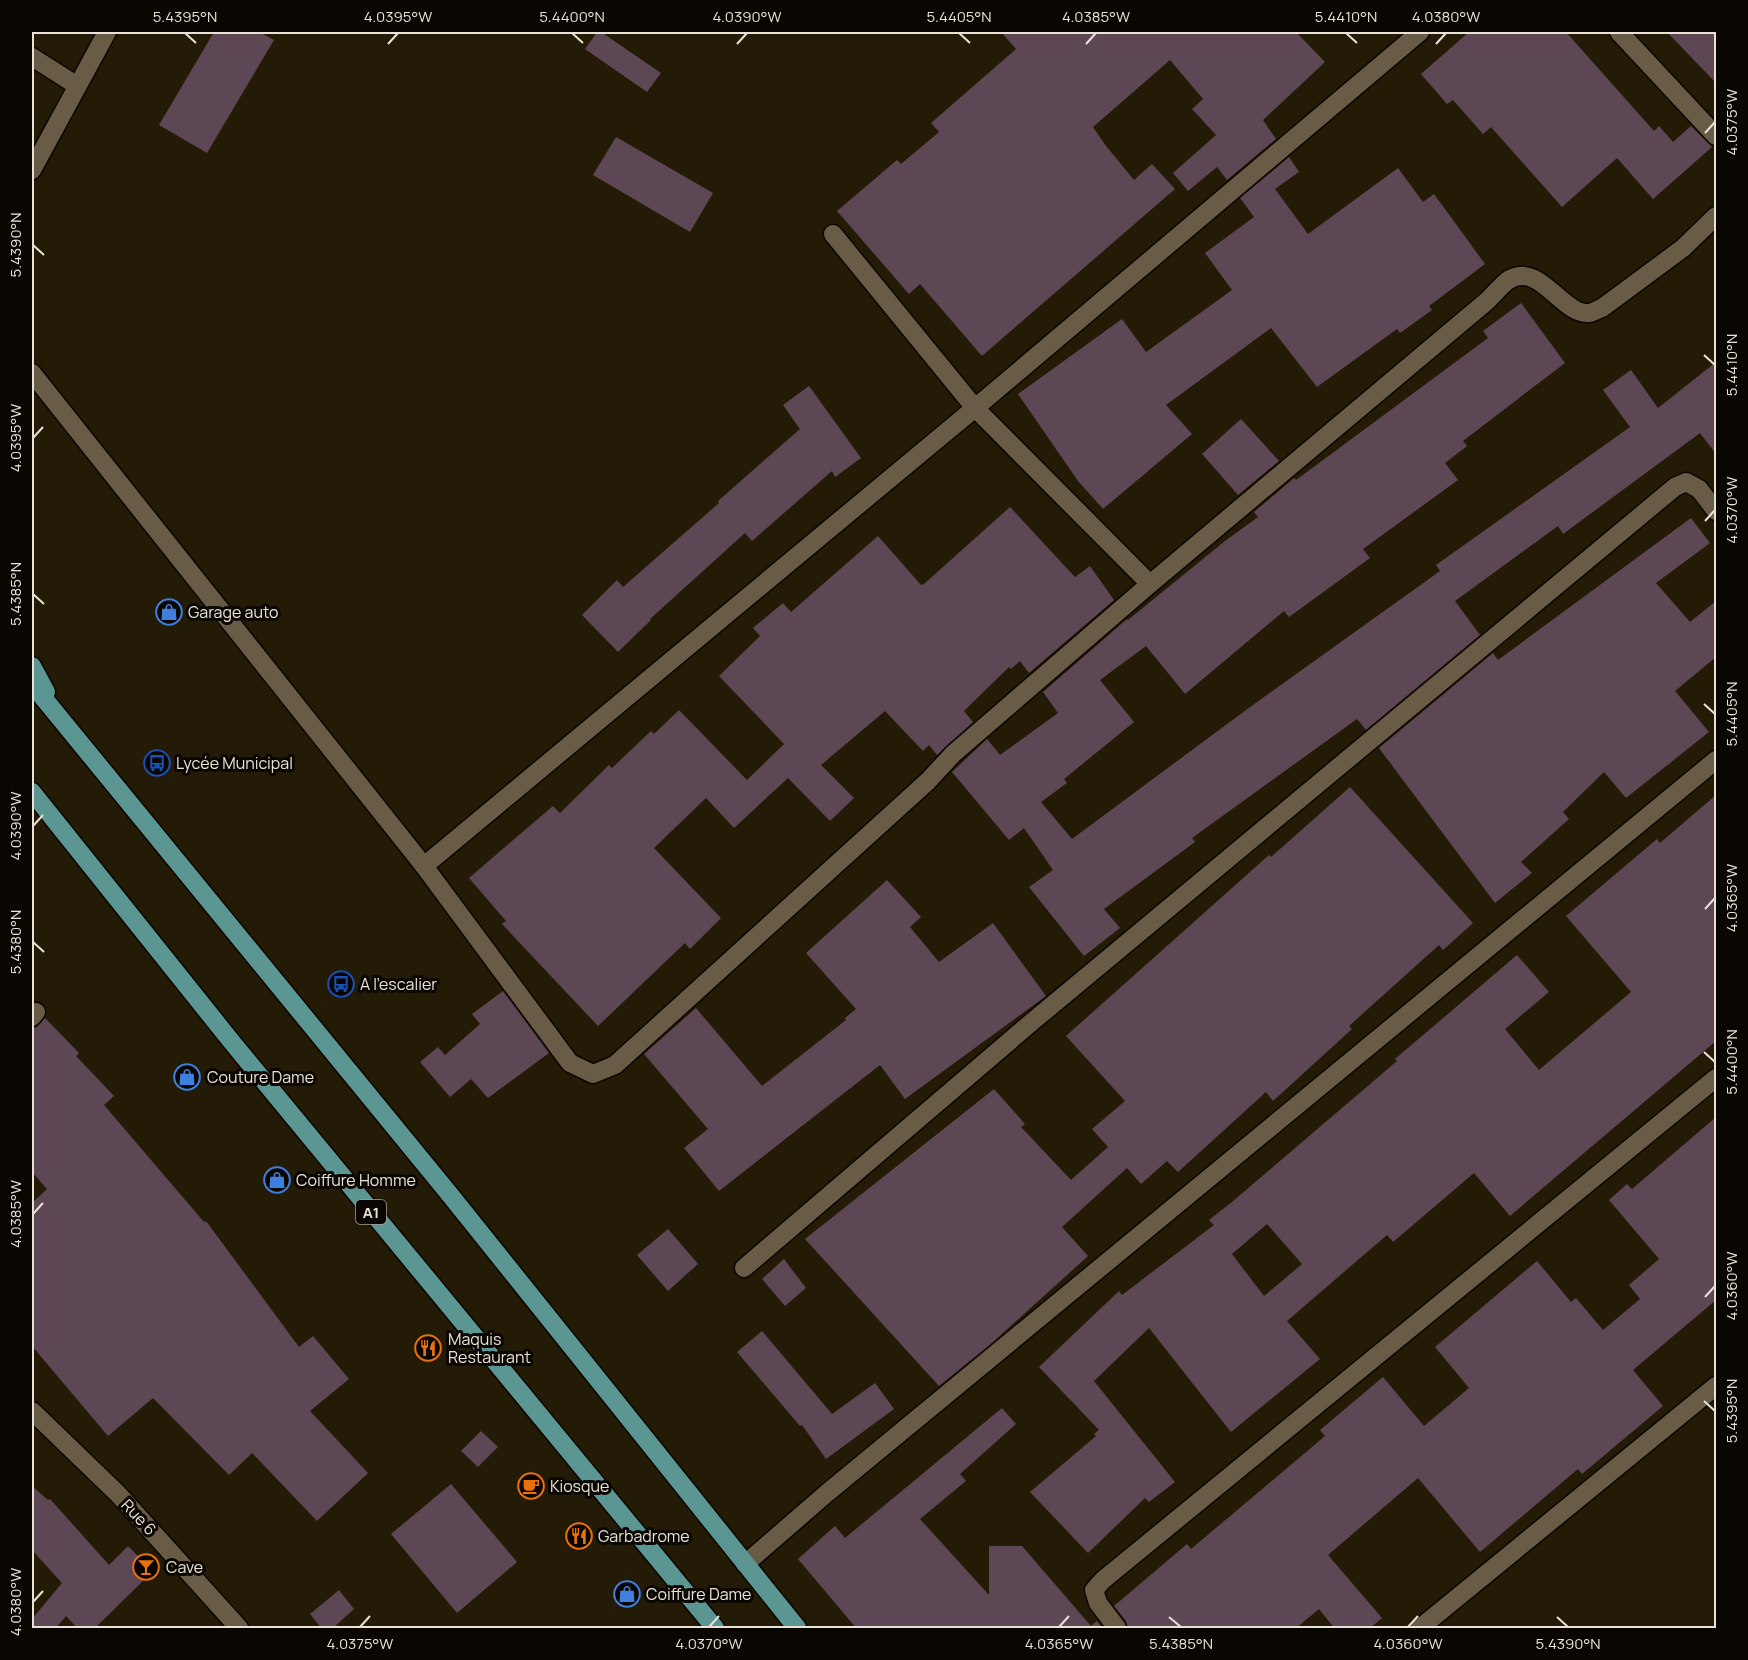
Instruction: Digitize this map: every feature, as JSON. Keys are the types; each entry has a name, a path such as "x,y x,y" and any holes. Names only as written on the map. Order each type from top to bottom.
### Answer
{"main road":[{"path":"32,666 62,719"},
{"path":"32,684 451,1196 797,1629"},
{"name":"A1","path":"32,792 231,1041 715,1629"}],"street":[{"path":"32,170 107,32"},
{"path":"424,866 975,408 1420,32"},
{"path":"1619,32 1716,136"},
{"path":"32,57 76,86"},
{"path":"32,373 424,866 570,1064 593,1074 615,1065 928,782 953,754 1150,584 1487,301 1508,280 1525,276 1538,281 1578,310 1589,313 1602,308 1683,248 1716,216"},
{"path":"833,234 975,408 1150,584"},
{"path":"744,1268 1033,1021 1675,487 1686,482 1699,489 1716,510"},
{"path":"745,1564 845,1478 1716,760"},
{"path":"1117,1629 1098,1603 1094,1590 1103,1580 1716,1078"},
{"path":"1420,1629 1716,1386"},
{"name":"Rue 6","path":"32,1411 118,1494 239,1629"}],"building":[{"path":"214,32 259,32 274,40 207,153 159,125"},
{"path":"597,32 601,32 661,73 647,92 585,49"},
{"path":"1001,32 1296,32 1325,62 1263,120 1276,139 1227,180 1217,167 1188,191 1173,173 1216,135 1192,109 1203,99 1170,60 1093,127 1134,180 1152,164 1175,189 982,356 920,284 909,294 837,211 897,160 901,164 939,132 931,123 1016,49"},
{"path":"1469,32 1566,32 1654,131 1659,126 1673,142 1691,126 1712,147 1653,199 1617,158 1562,207 1491,127 1483,134 1453,100 1447,104 1421,74"},
{"path":"1667,32 1716,32 1716,83"},
{"path":"616,137 713,193 690,232 593,175"},
{"path":"1289,157 1299,172 1275,189 1308,234 1398,168 1423,202 1434,194 1485,264 1429,306 1432,310 1400,333 1397,329 1317,387 1271,328 1166,405 1192,434 1103,509 1078,481 1018,394 1122,319 1146,352 1232,290 1205,253 1254,217 1240,198"},
{"path":"1521,303 1565,363 1463,441 1467,446 1445,463 1458,480 1363,549 1370,558 1289,617 1284,611 1185,694 1146,646 1100,680 1134,722 1064,779 1067,783 1041,802 1072,839 1246,710 1440,571 1436,565 1630,427 1603,390 1631,370 1658,408 1716,362 1716,454 1700,433 1563,534 1558,526 1455,601 1480,635 1366,730 1357,719 1192,838 1195,842 1104,909 1120,928 1084,956 1029,887 1053,870 1024,828 1009,840 952,772 987,739 1000,755 1058,713 1043,692 1127,619 1258,517 1254,512 1294,478 1296,480 1488,338 1483,331"},
{"path":"809,386 861,458 835,477 832,471 752,541 745,533 650,619 618,652 582,615 617,580 623,587 800,429 783,405"},
{"path":"1241,419 1279,461 1238,495 1202,454"},
{"path":"1010,507 1075,577 1090,566 1114,600 1029,673 1020,661 1011,669 1009,667 964,711 973,722 937,755 929,745 923,751 885,711 821,765 854,798 830,821 788,778 734,828 706,798 654,848 721,918 690,949 685,943 598,1026 502,924 506,921 469,878 553,806 560,813 609,765 612,768 651,731 654,734 679,710 747,780 784,744 719,676 760,636 753,628 783,603 791,612 878,536 921,585 924,584"},
{"path":"1691,518 1710,543 1656,583 1690,622 1716,601 1716,657 1675,691 1709,732 1626,798 1604,772 1563,812 1569,819 1521,862 1532,873 1495,903 1379,748 1493,653 1498,660"},
{"path":"1350,787 1473,923 1443,950 1439,945 1349,1026 1352,1029 1273,1101 1266,1092 1178,1172 1167,1161 1141,1184 1127,1168 1062,1227 1088,1256 993,1342 939,1386 805,1239 994,1089 1025,1124 1021,1127 1071,1180 1108,1147 1092,1129 1125,1101 1066,1036 1269,855 1271,857"},
{"path":"1716,795 1716,1041 1510,1216 1474,1173 1393,1242 1387,1235 1287,1321 1320,1359 1231,1432 1149,1328 1094,1381 1175,1482 1149,1502 1145,1498 1088,1553 1030,1492 1096,1436 1094,1434 1099,1430 1039,1367 1119,1291 1122,1295 1214,1225 1209,1220 1397,1061 1395,1059 1517,955 1549,992 1505,1029 1539,1070 1631,992 1566,916 1657,839 1660,843","holes":["1267,1224 1302,1264 1264,1296 1232,1254"]},
{"path":"887,880 921,917 910,927 939,962 993,923 1046,996 905,1099 880,1065 719,1191 684,1148 708,1129 644,1054 696,1008 762,1086 846,1020 845,1018 856,1009 806,953"},
{"path":"503,991 549,1053 488,1098 471,1079 450,1097 420,1062 438,1047 445,1055 480,1024 472,1014"},
{"path":"45,1018 79,1053 76,1056 114,1096 104,1105 204,1222 206,1221 299,1347 313,1336 349,1379 310,1411 368,1473 317,1521 252,1453 229,1475 153,1398 108,1436 32,1346 32,1203 47,1189 32,1172 32,1028 37,1027"},
{"path":"1716,1117 1716,1300 1633,1370 1663,1406 1582,1474 1578,1469 1480,1552 1418,1478 1328,1555 1382,1618 1369,1629 1335,1629 1319,1609 1295,1629 1128,1629 1126,1621 1114,1606 1187,1544 1191,1549 1325,1436 1320,1430 1383,1377 1424,1426 1469,1388 1435,1347 1537,1261 1571,1302 1576,1298 1603,1330 1640,1299 1629,1285 1659,1259 1609,1200 1627,1184 1632,1189"},
{"path":"668,1229 698,1264 668,1291 637,1255"},
{"path":"784,1259 806,1288 785,1306 762,1279"},
{"path":"762,1331 832,1414 875,1383 894,1409 826,1459 802,1425 800,1426 737,1352"},
{"path":"1002,1408 1016,1424 960,1474 966,1481 920,1519 989,1595 989,1546 1022,1546 1091,1626 1097,1621 1103,1629 857,1629 798,1559 835,1526 845,1538"},
{"path":"481,1431 498,1447 478,1467 461,1451"},
{"path":"451,1484 517,1562 457,1613 391,1534"},
{"path":"32,1486 48,1500 50,1499 109,1565 128,1546 153,1571 94,1629 78,1629 66,1616 55,1629 32,1629 32,1619 62,1583 32,1550"},
{"path":"339,1590 354,1609 332,1629 322,1629 310,1614"}],"place":[{"name":"Garage auto","path":"169,612"},
{"name":"Lycée Municipal","path":"157,763"},
{"name":"A l'escalier","path":"341,984"},
{"name":"Couture Dame","path":"187,1077"},
{"name":"Coiffure Homme","path":"277,1180"},
{"name":"Maquis Restaurant","path":"428,1348"},
{"name":"Kiosque","path":"531,1486"},
{"name":"Garbadrome","path":"579,1536"},
{"name":"Cave","path":"146,1567"},
{"name":"Coiffure Dame","path":"627,1594"}]}
